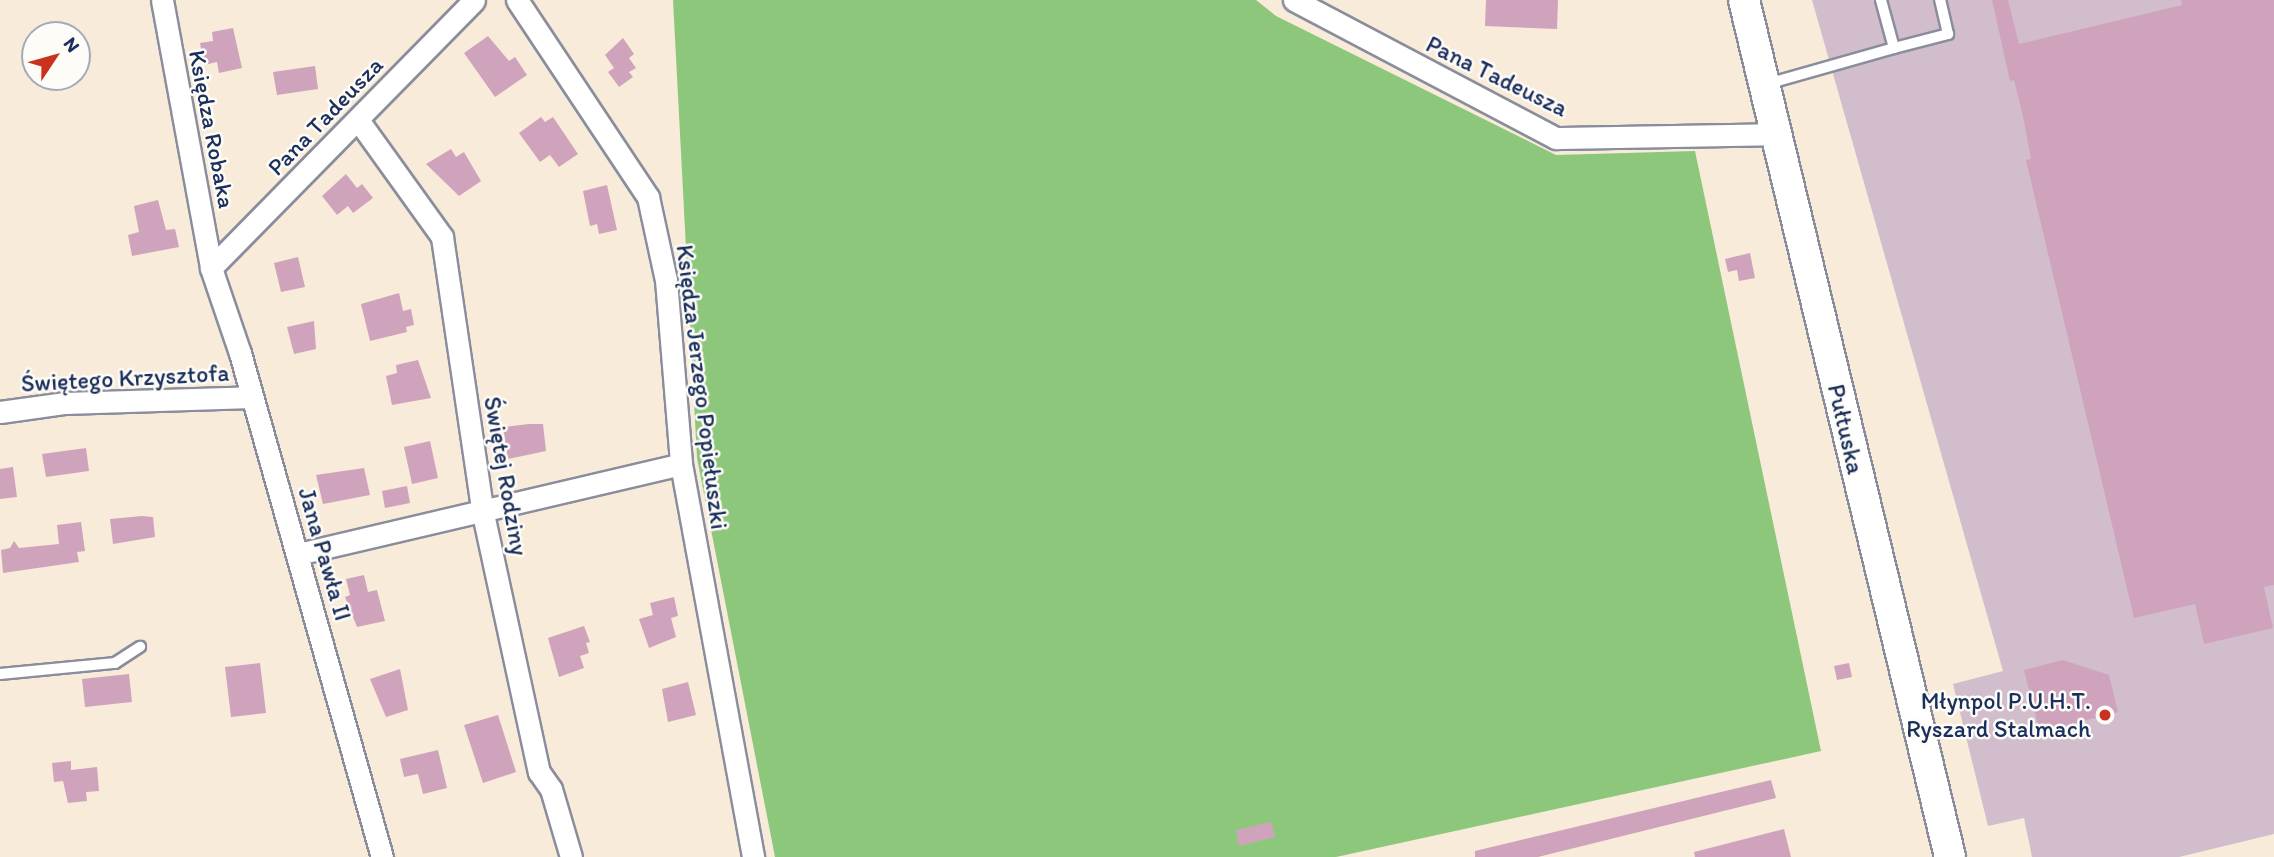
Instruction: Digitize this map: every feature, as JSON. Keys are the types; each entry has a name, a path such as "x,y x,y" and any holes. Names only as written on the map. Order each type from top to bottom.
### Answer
{"main road":[{"name":"Pułtuska","path":"1744,0 1950,857"}],"street":[{"name":"Księdza Robaka","path":"162,0 212,268"},
{"name":"Pana Tadeusza","path":"212,268 474,0"},
{"name":"Księdza Jerzego Popiełuszki","path":"517,0 648,197 666,280 681,464 753,857"},
{"name":"Pana Tadeusza","path":"1294,0 1556,138 1745,138 1776,134"},
{"name":"Świętej Rodziny","path":"358,120 442,237 482,509 539,772 551,789 571,857"},
{"name":"Jana Pawła II","path":"212,268 298,554 382,857"},
{"name":"Świętego Krzysztofa","path":"0,412 65,403 252,397"},
{"path":"298,554 681,464"}],"lane":[{"path":"1881,0 1894,48"},
{"path":"1764,85 1948,34 1940,0"},
{"path":"0,674 115,663 140,647"}],"shaded area":[{"path":"1812,0 2274,0 2274,834 2179,857 2032,857 2024,818 1988,826 1953,684 2003,671"}],"green space":[{"path":"673,0 1256,0 1276,16 1556,155 1695,151 1821,751 1336,857 775,857 697,458"}],"building":[{"path":"1486,0 1558,0 1557,29 1485,26"},
{"path":"1992,0 2008,0 2019,44 2182,5 2181,0 2274,0 2274,585 2264,587 2273,628 2204,644 2195,604 2134,618 2026,160 2031,159 2023,116 2014,80 2010,81"},
{"path":"233,28 242,68 219,73 217,62 204,65 200,43 213,41 212,32"},
{"path":"488,36 509,61 515,57 527,75 495,97 464,53"},
{"path":"623,38 634,54 629,58 636,68 629,72 633,77 619,87 608,72 614,68 605,55"},
{"path":"315,66 318,89 277,95 273,72"},
{"path":"541,117 545,122 553,117 578,154 559,167 550,155 540,162 519,133"},
{"path":"451,149 456,157 464,152 481,181 459,196 426,164"},
{"path":"346,174 357,188 362,184 373,198 353,213 348,206 337,215 322,196"},
{"path":"607,185 617,230 599,234 597,224 590,226 583,191"},
{"path":"158,200 166,230 175,229 179,247 132,256 128,235 139,232 134,206"},
{"path":"1750,253 1755,278 1739,281 1737,270 1728,272 1725,259"},
{"path":"298,257 305,287 281,292 274,263"},
{"path":"399,293 403,311 411,309 414,325 406,327 407,332 370,341 361,304"},
{"path":"314,321 316,349 294,354 287,327"},
{"path":"418,360 431,398 392,405 386,376 397,373 396,365"},
{"path":"543,424 546,451 508,459 503,427"},
{"path":"430,441 438,478 412,484 404,447"},
{"path":"86,448 89,471 46,477 42,454"},
{"path":"13,467 17,497 0,499 0,469"},
{"path":"364,468 370,495 323,504 316,475"},
{"path":"407,486 410,503 385,508 382,491"},
{"path":"153,517 155,537 113,544 110,519"},
{"path":"81,522 85,551 77,552 79,562 3,573 1,550 10,548 14,541 19,548 59,544 57,525"},
{"path":"364,575 368,592 377,590 385,621 357,627 345,597 350,595 346,579"},
{"path":"674,597 678,616 671,618 676,637 649,648 639,619 653,615 650,603"},
{"path":"584,626 590,642 586,643 589,653 580,656 584,668 559,677 548,638"},
{"path":"2063,660 2109,675 2118,712 2040,732 2024,670"},
{"path":"260,663 266,713 231,717 225,667"},
{"path":"1849,663 1852,677 1837,680 1834,666"},
{"path":"400,669 408,710 386,717 370,679"},
{"path":"129,674 132,702 85,707 82,679"},
{"path":"688,682 696,715 668,722 662,689"},
{"path":"498,715 516,772 483,783 464,725"},
{"path":"438,750 447,788 423,794 418,774 404,777 400,759"},
{"path":"71,761 71,770 97,767 99,791 86,792 87,801 68,803 63,781 54,782 52,763"},
{"path":"1771,780 1776,798 1538,857 1475,857 1475,851"},
{"path":"1271,822 1275,837 1239,846 1236,830"},
{"path":"1784,829 1791,857 1695,857 1694,852"}],"place":[{"name":"Młynpol P.U.H.T. Ryszard Stalmach","path":"2105,715"}]}
